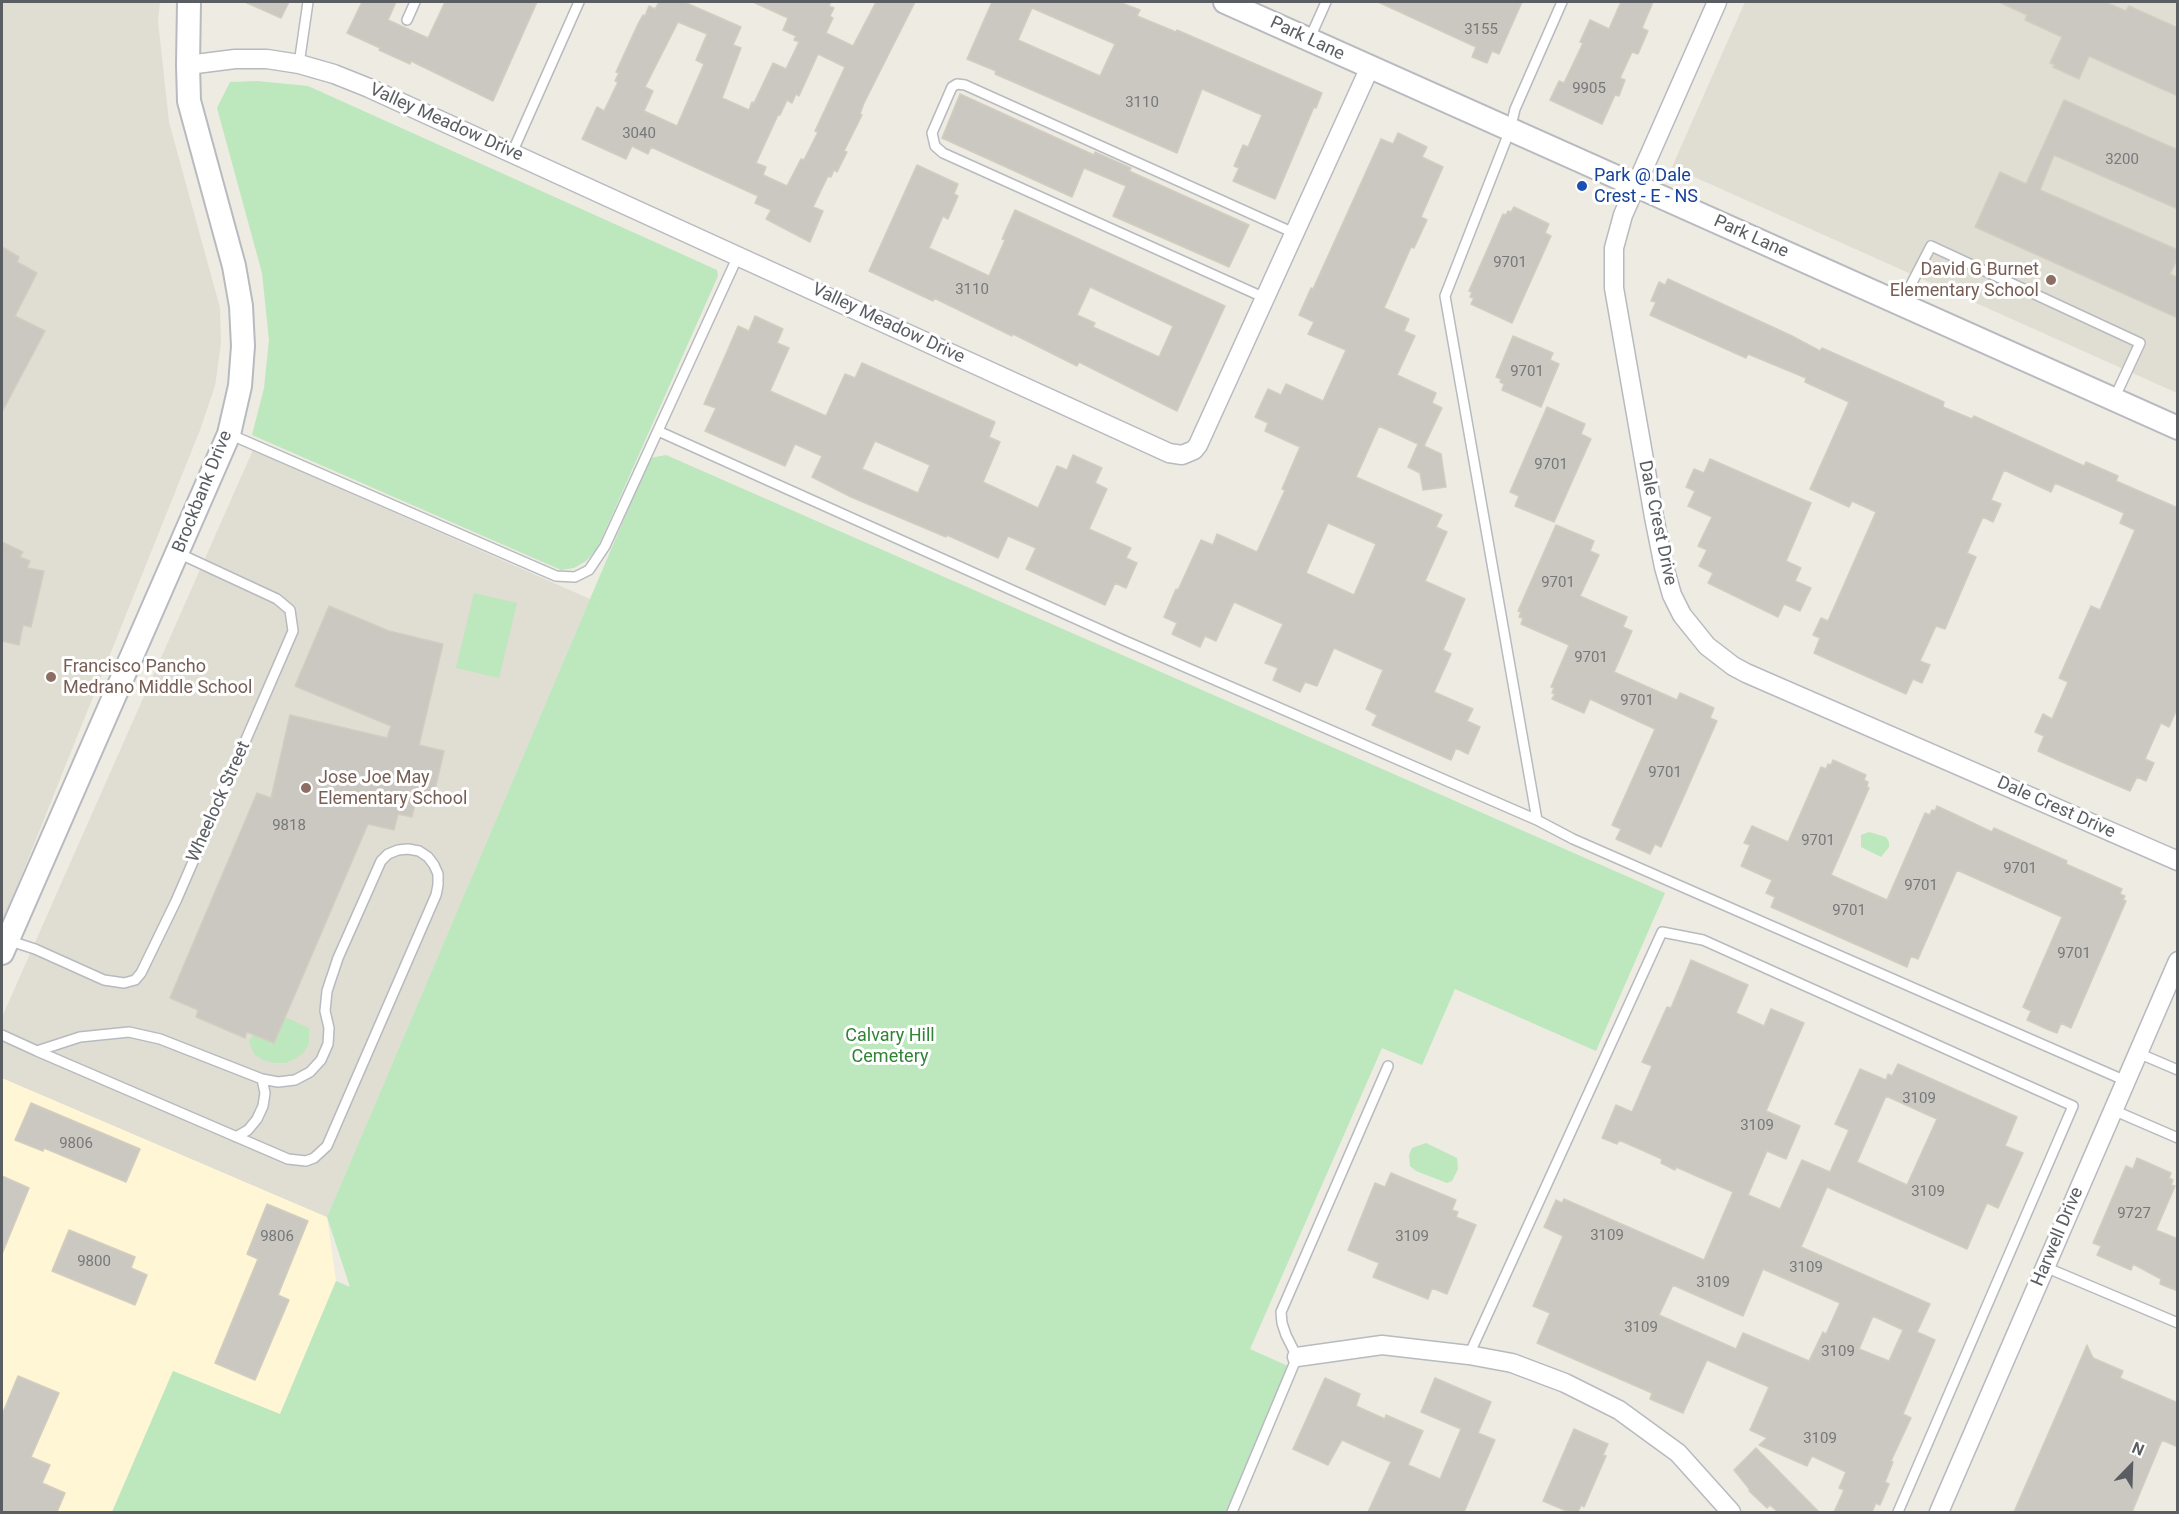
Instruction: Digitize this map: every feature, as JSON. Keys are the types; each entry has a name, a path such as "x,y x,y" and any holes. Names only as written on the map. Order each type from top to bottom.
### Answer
{"street":[{"name":"Brockbank Drive","path":"4,946 229,434 240,386 243,346 241,306 234,266 189,101 189,2"},
{"name":"Park Lane","path":"1225,2 2178,428"},
{"name":"Dale Crest Drive","path":"1717,2 1623,215 1614,248 1614,288 1664,567 1672,595 1693,631 1719,656 1746,673 2178,861"},
{"name":"Valley Meadow Drive","path":"188,65 235,59 267,59 299,64 334,74 1176,455 1189,453 1198,445 1370,67"},
{"name":"Harwell Drive","path":"1939,1512 2178,961"},
{"path":"1297,1357 1382,1345 1469,1355 1512,1363 1565,1383 1620,1410 1678,1454 1731,1512"}],"lane":[{"path":"299,64 308,2"},
{"path":"407,20 415,2"},
{"path":"512,153 579,2"},
{"path":"1309,40 1326,2"},
{"path":"1537,820 1444,296 1510,130 1515,109 1562,2"},
{"path":"1265,298 943,153 935,146 932,133 952,87 957,84 965,85 1294,234"},
{"path":"1901,304 1931,246 2140,343 2114,399"},
{"path":"229,434 556,576 575,577 589,570 605,546 738,256"},
{"path":"658,431 1123,640 1537,820 1573,839 2126,1081"},
{"name":"Wheelock Street","path":"4,946 35,949 104,980 124,983 135,980 141,973 166,922 216,810 293,631 290,610 277,599 178,553"},
{"path":"2,1035 37,1051 236,1137 297,1161 314,1158 327,1146 436,895 438,874 434,865 428,857 418,851 408,849 388,854 381,861 338,958 327,991 325,1011 329,1028 328,1044 321,1060 310,1072 295,1080 278,1082 262,1079 160,1038 129,1032 80,1037 37,1051"},
{"path":"1469,1355 1662,932 1703,940 2073,1106 1898,1512"},
{"path":"2138,1053 2178,1070"},
{"path":"1232,1512 1297,1357 1286,1335 1281,1312 1388,1066"},
{"path":"236,1137 248,1130 258,1119 265,1093 262,1079"},
{"path":"2113,1110 2178,1138"},
{"path":"2045,1267 2178,1323"}],"shaded area":[{"name":"Francisco Pancho Medrano Middle School","path":"2,2 160,2 158,21 169,122 220,308 221,343 215,386 200,430 2,924"},
{"name":"David G Burnet Elementary School","path":"1745,2 2177,2 2177,393 1672,167"},
{"name":"Jose Joe May Elementary School","path":"253,450 590,599 327,1217 2,1078 2,1017"},
{"path":"2,1078 327,1217 336,1281 280,1414 173,1371 112,1512 2,1512"}],"green space":[{"path":"257,81 308,86 717,270 718,276 597,549 586,561 574,568 561,570 252,435 264,388 269,340 262,273 217,108 230,82"},
{"name":"Calvary Hill Cemetery","path":"666,455 1665,893 1596,1051 1455,989 1422,1065 1382,1048 1250,1349 1290,1367 1226,1512 112,1512 173,1371 280,1414 336,1281 350,1287 327,1217 650,458"},
{"path":"474,593 517,603 499,678 456,668"},
{"path":"1869,832 1886,837 1889,842 1889,847 1881,857 1861,847 1861,835"},
{"path":"285,1017 309,1028 309,1043 304,1052 285,1063 263,1060 254,1054 249,1041 254,1034"},
{"path":"1426,1143 1457,1158 1458,1169 1452,1181 1447,1183 1416,1171 1410,1166 1409,1155 1412,1148"}],"building":[{"path":"245,2 289,2 281,18"},
{"path":"362,2 396,2 388,20 428,38 445,2 537,2 493,101 411,61 410,64 379,50 380,48 347,33"},
{"path":"659,2 684,2 741,27 733,45 741,48 722,98 749,110 773,63 786,69 799,42 794,40 796,36 783,30 788,18 753,2 831,2 829,6 834,8 830,16 833,18 826,33 853,46 876,2 915,2 864,103 860,114 862,115 844,151 847,152 837,172 834,170 831,177 828,176 813,207 823,211 810,242 766,219 771,210 755,203 758,196 651,147 648,154 632,146 626,159 582,139 597,107 604,111 618,82 615,81 619,73 616,72 643,15 645,16 649,6 655,9","holes":["678,22 707,34 696,60 704,64 677,126 644,111 653,91 645,87","818,54 845,67 815,131 818,132 787,186 763,175 766,167 756,163 778,115 787,100 792,103 796,94 799,96"]},
{"path":"992,2 1119,2 1140,10 1137,16 1176,32 1177,30 1322,93 1275,199 1233,181 1239,168 1234,166 1243,145 1248,147 1262,115 1202,89 1177,153 995,74 996,71 967,59","holes":["1032,8 1115,44 1100,76 1018,40"]},
{"path":"1378,2 1522,2 1499,54 1492,51 1487,63 1472,57 1476,47"},
{"path":"1621,2 1653,2 1642,28 1648,31 1638,54 1632,52 1620,78 1625,80 1619,96 1615,95 1602,124 1550,100 1559,81 1564,83 1583,43 1580,42 1590,20 1609,29"},
{"path":"1999,2 2105,2 2126,11 2129,6 2178,28 2178,96 2089,56 2079,79 2053,67 2055,65 2050,63 2062,37 2025,20 2027,15"},
{"path":"960,94 1094,155 1095,152 1131,168 1129,171 1249,225 1229,267 1113,216 1126,186 1084,168 1072,197 942,138"},
{"path":"2064,100 2178,150 2178,209 2054,155 2040,190 2178,250 2178,258 2170,274 2178,278 2178,318 1975,227 2000,172 2026,184"},
{"path":"1398,133 1427,147 1422,157 1443,167 1421,217 1427,220 1414,248 1411,247 1384,308 1409,319 1404,331 1415,336 1397,375 1436,393 1432,403 1442,408 1424,446 1441,454 1446,487 1423,490 1420,473 1408,467 1418,444 1379,426 1356,477 1442,515 1436,527 1447,532 1425,581 1465,599 1443,650 1451,654 1434,692 1473,709 1467,721 1480,727 1468,754 1456,748 1451,760 1372,725 1377,715 1366,709 1383,670 1334,648 1317,686 1305,682 1300,692 1273,680 1278,668 1265,663 1283,624 1234,602 1216,641 1205,636 1200,647 1172,634 1177,623 1164,617 1201,540 1213,545 1217,534 1257,552 1285,490 1282,489 1300,447 1265,431 1268,423 1255,417 1268,389 1281,395 1286,384 1323,401 1346,350 1308,334 1314,322 1299,315 1381,139 1393,144","holes":["1328,523 1376,544 1354,595 1306,573"]},
{"path":"917,165 958,184 954,194 958,196 948,219 943,216 929,248 989,276 1015,210 1225,306 1177,411 1079,362 1077,366 1013,334 1012,336 934,298 933,301 869,271","holes":["1090,287 1173,326 1159,357 1093,327 1095,323 1077,315"]},
{"path":"1514,207 1549,224 1545,233 1551,236 1512,323 1471,304 1474,298 1470,297 1472,292 1469,291 1503,214 1511,212"},
{"path":"2,247 19,257 17,262 37,273 15,316 45,331 2,412"},
{"path":"1668,279 1820,351 1822,348 1944,402 1943,407 1972,419 1974,416 2084,466 2086,462 2118,476 2116,481 2178,508 2178,707 2169,727 2161,723 2145,759 2154,763 2146,781 2137,777 2130,791 2062,762 2038,751 2044,736 2035,732 2043,714 2052,719 2068,682 2059,678 2091,606 2100,610 2135,530 2120,523 2124,513 2055,483 2051,492 2004,470 1991,500 2001,504 1993,522 1983,517 1967,553 1976,557 1945,629 1936,626 1920,661 1930,665 1922,683 1913,679 1906,694 1814,653 1820,638 1813,635 1821,618 1828,621 1876,512 1852,501 1849,507 1810,489 1849,402 1805,382 1806,378 1748,354 1746,358 1650,315 1656,302 1651,301 1659,282 1665,285"},
{"path":"755,316 783,329 777,343 789,348 770,391 826,416 845,374 855,378 862,363 995,422 989,437 1000,442 983,482 1038,508 1057,466 1067,470 1073,455 1102,468 1095,483 1107,489 1089,529 1131,548 1126,558 1137,563 1126,588 1115,583 1105,605 1026,569 1036,548 1008,536 998,558 851,497 812,477 822,456 795,444 785,466 705,431 716,408 704,404 738,326 749,331","holes":["875,441 930,465 918,493 862,469"]},
{"path":"1513,336 1553,353 1550,360 1559,364 1541,407 1502,390 1504,384 1496,377"},
{"path":"1547,407 1585,424 1581,434 1591,439 1554,522 1515,506 1519,496 1510,492"},
{"path":"1710,459 1811,503 1786,561 1801,568 1795,581 1811,588 1800,611 1784,604 1778,617 1708,583 1713,573 1699,566 1707,550 1698,546 1712,517 1688,506 1695,491 1686,487 1694,469 1704,473"},
{"path":"1556,525 1594,541 1590,551 1599,555 1580,596 1627,617 1623,627 1632,631 1614,672 1677,700 1680,693 1714,708 1710,718 1717,721 1661,847 1655,844 1650,854 1616,839 1621,829 1612,825 1655,729 1590,699 1584,713 1552,699 1555,694 1552,693 1554,688 1551,687 1569,645 1521,624 1523,618 1519,617 1521,612 1518,611"},
{"path":"2,542 23,552 20,557 30,561 27,568 44,571 31,627 23,625 19,645 2,641"},
{"path":"329,606 389,631 443,644 419,745 444,751 434,794 418,790 412,817 398,814 394,830 368,824 274,1043 247,1032 245,1038 196,1017 198,1010 170,998 257,793 271,798 290,715 387,738 391,726 295,686"},
{"path":"1833,760 1866,775 1864,780 1868,782 1867,787 1869,788 1831,875 1887,900 1925,813 1930,815 1937,806 1992,832 1994,828 2122,889 2120,894 2125,896 2123,900 2126,901 2071,1028 2061,1023 2057,1033 2049,1030 2027,1020 2031,1011 2023,1007 2062,917 1957,870 1918,959 1911,956 1907,967 1771,907 1775,897 1766,893 1772,880 1741,866 1750,845 1744,843 1752,826 1788,842 1821,767 1826,769"},
{"path":"1691,960 1748,985 1736,1013 1764,1026 1771,1009 1804,1023 1766,1111 1800,1126 1786,1159 1767,1151 1748,1195 1780,1209 1802,1160 1830,1172 1849,1130 1835,1124 1860,1069 1886,1080 1888,1074 1892,1076 1898,1064 2017,1117 2005,1146 2023,1153 1998,1208 1987,1203 1967,1249 1827,1187 1801,1247 1930,1304 1917,1332 1935,1340 1903,1414 1911,1418 1891,1461 1893,1462 1885,1482 1889,1484 1880,1505 1876,1503 1872,1512 1834,1512 1844,1490 1839,1488 1846,1472 1812,1456 1807,1466 1759,1445 1767,1438 1750,1430 1769,1387 1707,1360 1683,1413 1650,1399 1652,1393 1537,1343 1550,1313 1533,1306 1563,1236 1544,1227 1556,1200 1562,1203 1564,1199 1704,1260 1733,1192 1676,1167 1675,1170 1661,1163 1662,1159 1619,1140 1617,1144 1602,1138 1616,1105 1632,1112 1652,1066 1642,1062 1667,1007 1671,1008","holes":["1886,1096 1937,1119 1907,1185 1857,1162","1763,1269 1840,1303 1826,1334 1823,1332 1809,1361 1743,1333 1736,1349 1659,1315 1673,1285 1743,1316","1873,1316 1903,1330 1889,1361 1859,1349"]},
{"path":"31,1103 140,1149 126,1182 44,1148 43,1151 15,1140"},
{"path":"2137,1158 2171,1173 2169,1178 2173,1180 2171,1185 2175,1186 2156,1230 2178,1239 2178,1291 2160,1284 2161,1279 2133,1264 2131,1270 2097,1255 2101,1246 2093,1243 2126,1166 2133,1169"},
{"path":"1391,1173 1456,1200 1452,1210 1458,1212 1456,1217 1476,1225 1447,1294 1432,1288 1428,1299 1373,1277 1379,1263 1348,1250 1375,1183 1385,1187"},
{"path":"2,1176 29,1188 2,1254"},
{"path":"267,1204 308,1221 278,1295 289,1300 255,1380 215,1363 258,1259 247,1254"},
{"path":"69,1230 135,1257 131,1268 147,1275 135,1305 52,1271"},
{"path":"2087,1345 2093,1358 2123,1371 2120,1378 2178,1403 2178,1447 2162,1440 2132,1512 2014,1512"},
{"path":"18,1376 59,1393 31,1457 50,1465 42,1483 65,1493 57,1512 2,1512 2,1415"},
{"path":"1325,1378 1360,1394 1356,1406 1385,1419 1386,1415 1423,1431 1408,1465 1440,1479 1461,1429 1421,1412 1435,1378 1491,1402 1478,1433 1495,1440 1464,1512 1368,1512 1391,1462 1342,1440 1328,1465 1293,1449"},
{"path":"1574,1429 1608,1444 1603,1455 1606,1456 1584,1507 1581,1505 1578,1512 1569,1512 1543,1501"},
{"path":"1756,1448 1819,1512 1778,1512 1770,1505 1767,1508 1749,1491 1734,1470"}],"place":[{"name":"Park @ Dale Crest - E - NS","path":"1582,186"},
{"name":"David G Burnet Elementary School","path":"2051,280"},
{"name":"Francisco Pancho Medrano Middle School","path":"51,677"},
{"name":"Jose Joe May Elementary School","path":"306,788"}]}
